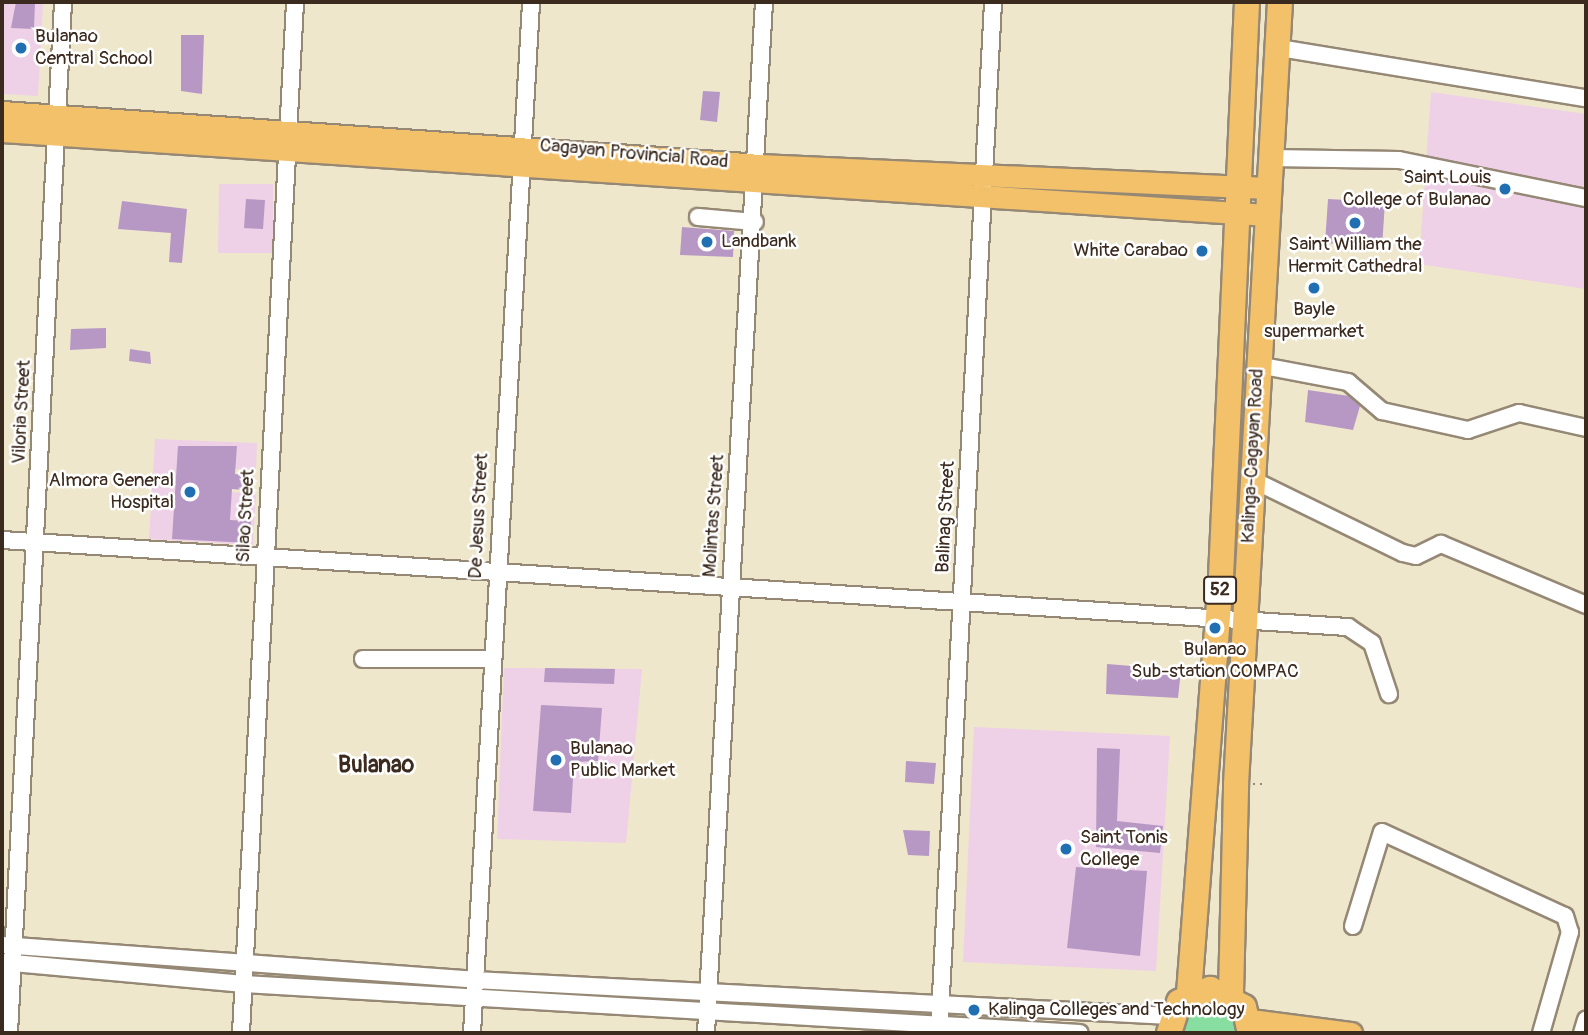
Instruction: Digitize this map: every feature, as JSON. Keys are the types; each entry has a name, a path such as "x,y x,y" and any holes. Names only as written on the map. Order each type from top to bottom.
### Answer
{"highway":[{"name":"Kalinga-Cagayan Road","path":"1189,993 1218,617 1247,2"},
{"name":"Kalinga-Cagayan Road","path":"1231,994 1244,617 1280,2"},
{"path":"1170,1025 1189,993 1231,994 1251,1027"}],"main road":[{"name":"Cagayan Provincial Road","path":"2,112 57,124 287,142 519,154 758,175 982,186 1134,207 1267,215"},
{"name":"Cagayan Provincial Road","path":"2,131 57,124"},
{"name":"Cagayan Provincial Road","path":"982,186 1135,180 1268,188"},
{"path":"1134,207 1135,180"},
{"path":"1251,1027 1351,1033"}],"street":[{"name":"Viloria Street","path":"9,1033 8,945 37,542 63,2"},
{"name":"Silao Street","path":"241,1033 295,2"},
{"name":"De Jesus Street","path":"472,1033 519,154 531,2"},
{"name":"Molintas Street","path":"706,1033 730,589 758,175 765,2"},
{"name":"Balinag Street","path":"939,1029 993,2"},
{"path":"1279,48 1586,98"},
{"path":"1270,158 1399,160 1586,198"},
{"path":"698,217 755,222"},
{"path":"1258,365 1348,382 1382,411 1468,430 1519,413 1586,428"},
{"path":"1251,479 1402,553 1421,555 1441,544 1586,605"},
{"path":"2,540 265,554 730,589 1244,617 1359,632 1372,643 1389,694"},
{"path":"363,659 491,659"},
{"path":"1353,926 1382,832 1565,916 1570,932 1541,1033"},
{"path":"8,945 245,965 474,980 710,988 940,1001 1170,1025"},
{"path":"8,962 244,984 473,998 707,1008 939,1029 1080,1033"},
{"path":"1582,1033 1586,1020"}],"shaded area":[{"name":"Bulanao Central School","path":"2,2 43,2 38,96 2,94"},
{"name":"Saint Louis College of Bulanao","path":"1431,92 1586,114 1586,289 1419,264"},
{"path":"219,184 273,184 273,253 218,253"},
{"name":"Almora General Hospital","path":"155,439 257,443 256,470 205,467 203,491 256,493 253,545 149,539"},
{"name":"Bulanao Public Market","path":"504,668 642,669 626,843 497,839"},
{"name":"Saint Tonis College","path":"974,727 1170,736 1156,971 963,962"}],"green space":[{"path":"1204,1003 1232,1014 1237,1033 1182,1033 1185,1017"}],"building":[{"path":"16,2 35,2 34,29 11,28"},
{"path":"181,35 204,35 202,94 181,91"},
{"path":"703,91 720,92 717,122 700,120"},
{"path":"246,199 265,200 263,229 244,228"},
{"name":"Saint William the Hermit Cathedral","path":"1328,199 1385,202 1382,247 1325,243"},
{"path":"122,201 187,209 182,263 169,262 171,233 118,229"},
{"name":"Landbank","path":"682,227 734,231 733,257 680,255"},
{"path":"106,328 106,348 70,350 71,329"},
{"path":"130,349 150,352 151,364 129,361"},
{"path":"1308,390 1349,396 1360,406 1353,430 1305,422"},
{"path":"178,446 237,446 235,474 254,476 253,491 232,489 230,520 251,521 250,543 172,539"},
{"path":"1107,664 1181,670 1178,698 1106,694"},
{"path":"545,668 615,669 614,684 544,682"},
{"name":"Bulanao Public Market","path":"541,705 602,708 598,761 574,762 571,813 533,811"},
{"path":"1097,748 1120,749 1117,821 1163,826 1160,853 1096,847"},
{"path":"906,761 936,763 934,784 905,782"},
{"path":"903,830 930,831 929,856 908,855"},
{"path":"1076,867 1147,871 1140,956 1067,948"}],"place":[{"name":"Bulanao Central School","path":"21,48"},
{"name":"Saint Louis College of Bulanao","path":"1505,189"},
{"name":"Saint William the Hermit Cathedral","path":"1355,223"},
{"name":"Landbank","path":"707,242"},
{"name":"White Carabao","path":"1202,251"},
{"name":"Bayle supermarket","path":"1314,288"},
{"name":"Almora General Hospital","path":"190,492"},
{"name":"Bulanao Sub-station COMPAC","path":"1215,628"},
{"name":"Bulanao Public Market","path":"556,760"},
{"name":"Saint Tonis College","path":"1066,849"},
{"name":"Kalinga Colleges and Technology","path":"974,1010"}],"district":[{"name":"Bulanao","path":"376,765"}]}
